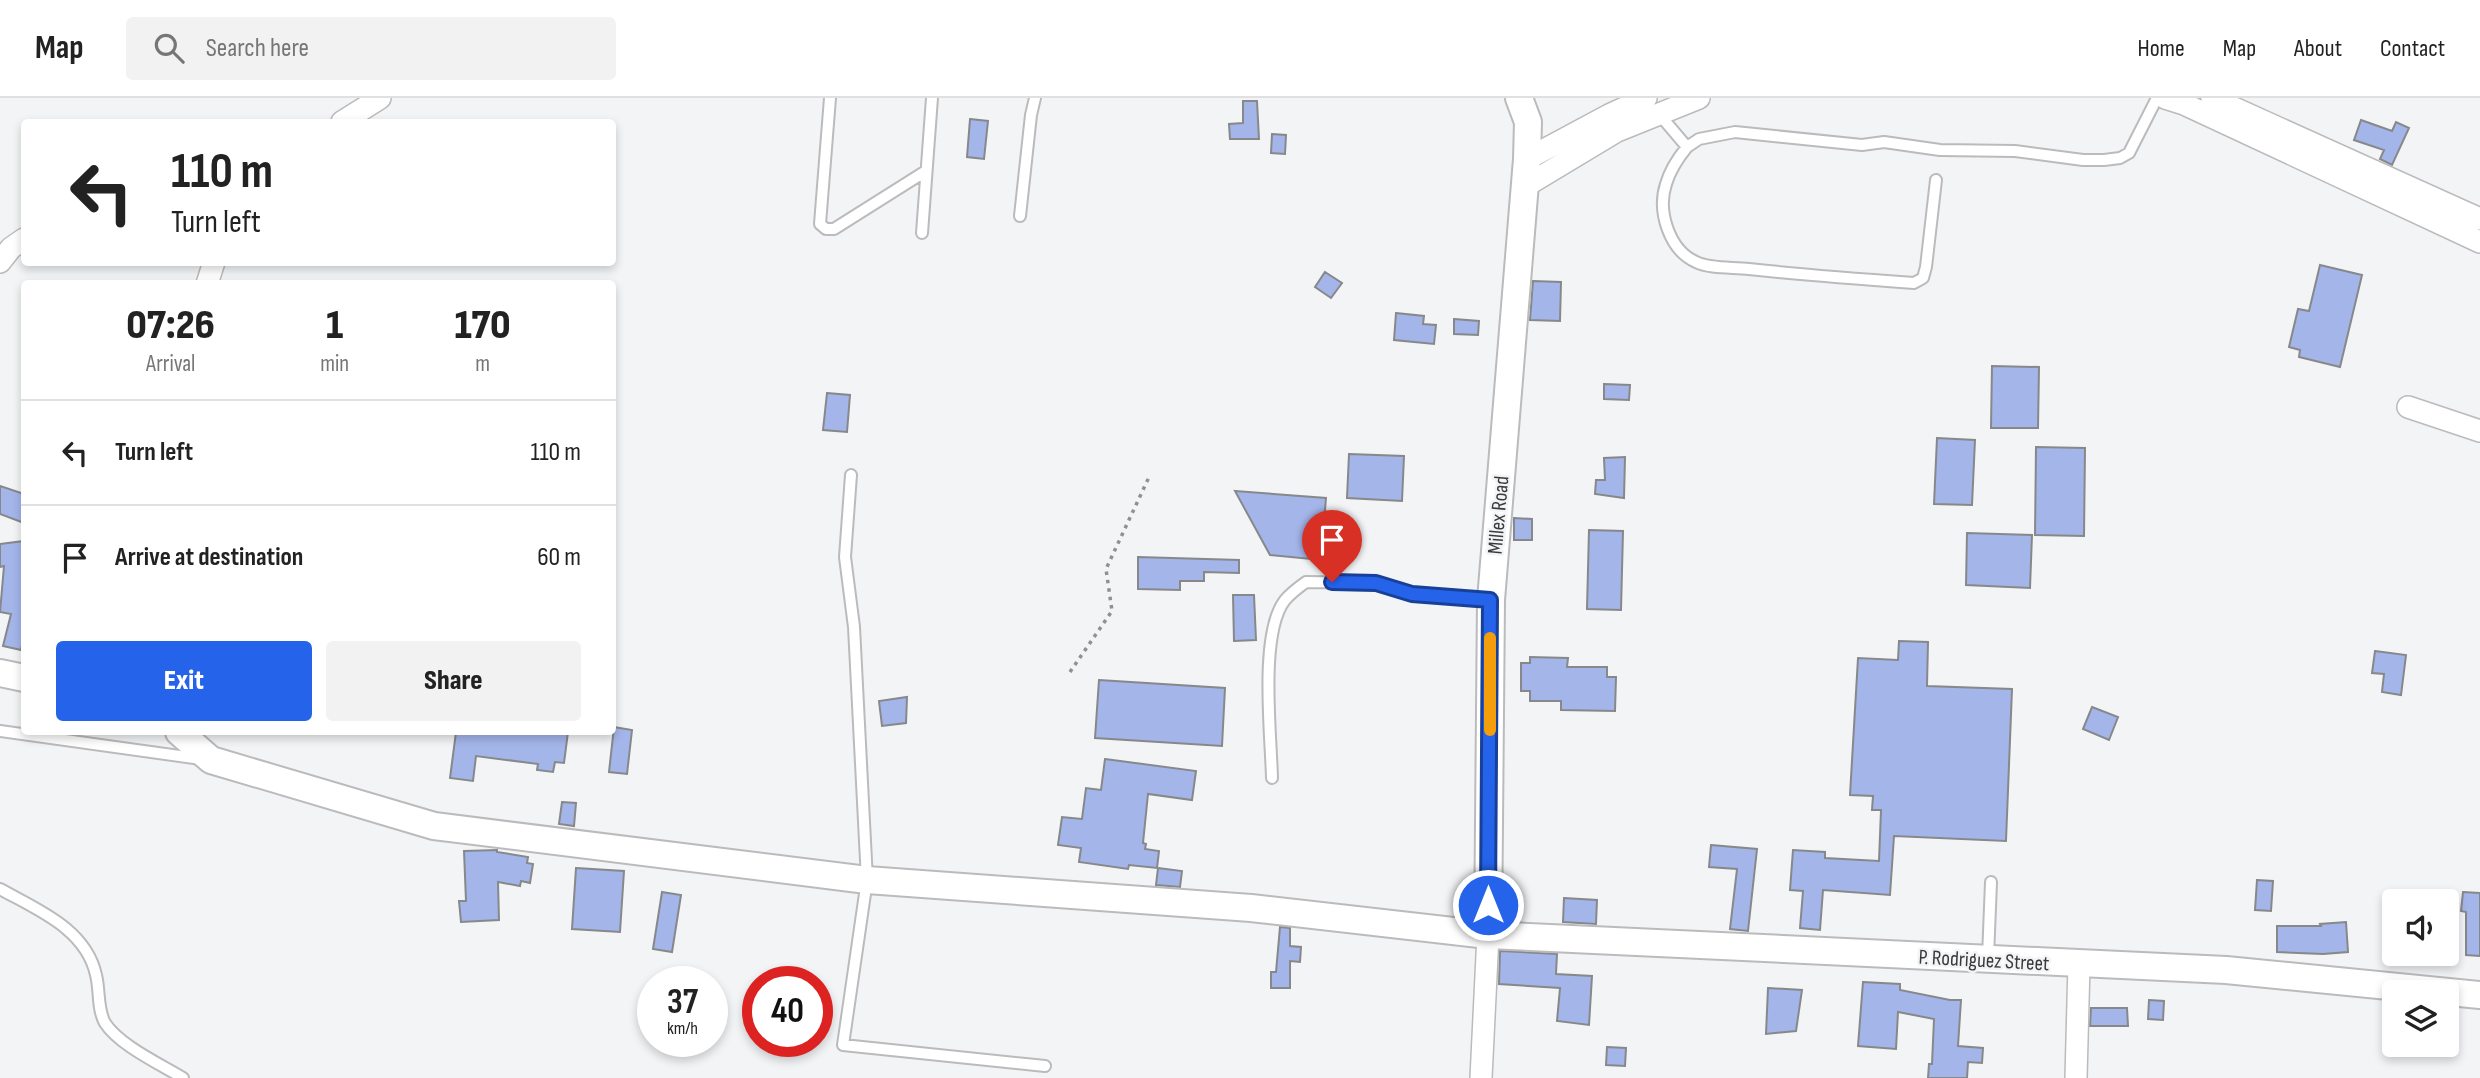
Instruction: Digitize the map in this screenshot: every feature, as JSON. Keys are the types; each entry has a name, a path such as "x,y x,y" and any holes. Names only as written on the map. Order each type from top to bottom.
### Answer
{"street":[{"path":"347,119 380,98"},
{"name":"Millex Road","path":"1488,935 1490,600 1527,159 1528,122 1519,98"},
{"path":"1527,159 1609,115 1699,98"},
{"path":"2165,98 2184,104 2480,242"},
{"path":"2212,98 2480,219"},
{"path":"1524,187 1653,106"},
{"path":"0,262 11,248 21,241"},
{"path":"2408,407 2480,430"},
{"path":"0,673 21,677"},
{"path":"182,735 211,760"},
{"name":"P. Rodriguez Street","path":"211,760 434,826 867,880 1251,908 1488,935 2227,971 2480,995"},
{"path":"1481,1078 1488,935"},
{"path":"2076,1078 2079,964"}],"lane":[{"path":"830,98 820,224 826,229 834,229 926,171"},
{"path":"922,233 932,98"},
{"path":"1020,216 1035,98"},
{"path":"1936,180 1926,267 1923,278 1914,283 1698,264 1675,247 1668,232 1663,204 1665,184 1677,159 1687,147 1699,139 1735,132 1862,145 1884,142 1940,150 2015,151 2083,160 2104,160 2120,158 2129,153 2157,98"},
{"path":"1653,106 1687,147"},
{"path":"851,475 845,557 854,626 867,880 843,1045 1045,1066"},
{"path":"1272,778 1268,681 1273,624 1285,600 1306,582 1376,583 1412,594 1490,600"},
{"path":"0,731 21,734"},
{"path":"29,735 211,760"},
{"path":"1988,960 1990,882"},
{"path":"0,888 60,923 75,935 88,952 96,975 104,1021 117,1037 183,1078"}],"path":[{"path":"1070,672 1112,611 1106,569 1150,475"}],"building":[{"path":"1243,101 1257,101 1259,139 1230,139 1229,124 1243,123"},
{"path":"970,119 988,121 984,159 967,157"},
{"path":"2361,120 2392,131 2396,122 2409,128 2392,165 2380,159 2384,150 2354,140"},
{"path":"1272,134 1286,135 1285,154 1271,153"},
{"path":"2320,265 2362,275 2340,367 2299,357 2300,350 2289,347 2298,309 2309,311"},
{"path":"1325,272 1342,283 1331,298 1315,287"},
{"path":"1533,281 1561,282 1560,321 1530,320"},
{"path":"1396,313 1424,316 1423,324 1436,325 1434,344 1394,340"},
{"path":"1454,319 1479,321 1478,335 1454,334"},
{"path":"1992,366 2039,367 2038,428 1991,428"},
{"path":"1604,384 1630,385 1629,400 1604,399"},
{"path":"827,393 850,395 847,432 823,430"},
{"path":"1937,438 1975,440 1972,505 1934,504"},
{"path":"2036,447 2085,448 2084,536 2035,535"},
{"path":"1349,454 1404,456 1402,501 1347,498"},
{"path":"1625,457 1624,498 1595,494 1596,480 1605,480 1604,458"},
{"path":"0,486 21,493 21,522 0,514"},
{"path":"1235,491 1326,498 1321,560 1270,555"},
{"path":"1514,518 1532,519 1532,540 1514,540"},
{"path":"1589,530 1623,531 1621,610 1587,609"},
{"path":"1967,533 2032,535 2030,588 1966,585"},
{"path":"21,541 21,650 3,646 11,614 0,612 4,566 0,567 0,544"},
{"path":"1138,557 1239,560 1239,573 1204,572 1204,581 1180,581 1180,590 1138,589"},
{"path":"1233,595 1254,595 1256,640 1234,641"},
{"path":"1899,641 1928,642 1927,686 2012,689 2006,841 1894,836 1890,895 1823,890 1820,930 1800,928 1803,891 1790,890 1793,850 1825,852 1825,858 1879,861 1881,810 1872,810 1873,796 1850,795 1858,658 1898,660"},
{"path":"2375,651 2406,655 2401,695 2382,692 2384,674 2372,673"},
{"path":"1530,657 1568,658 1567,667 1607,667 1607,677 1616,677 1615,711 1561,710 1561,701 1530,701 1530,691 1521,691 1521,663 1530,663"},
{"path":"1099,680 1225,688 1222,746 1095,738"},
{"path":"907,697 906,723 882,726 879,701"},
{"path":"2092,707 2118,717 2109,740 2083,729"},
{"path":"616,727 632,730 627,774 609,772"},
{"path":"456,735 568,735 564,763 555,762 553,772 537,770 538,764 476,756 473,781 450,778"},
{"path":"1105,759 1196,771 1192,800 1148,794 1143,843 1146,844 1145,849 1159,851 1157,868 1129,865 1128,869 1079,862 1081,848 1058,845 1062,817 1082,819 1086,788 1101,790"},
{"path":"562,802 576,803 574,826 559,824"},
{"path":"1711,845 1757,849 1748,931 1730,929 1737,869 1709,867"},
{"path":"497,850 528,857 527,863 533,864 530,883 521,881 520,886 498,882 499,920 461,922 459,901 466,901 464,851"},
{"path":"576,868 624,871 620,932 572,929"},
{"path":"1158,868 1182,871 1180,887 1156,885"},
{"path":"2257,880 2273,881 2271,911 2255,910"},
{"path":"662,892 681,895 672,952 653,949"},
{"path":"2463,892 2480,893 2480,956 2466,955 2466,912 2461,911"},
{"path":"1564,898 1597,900 1596,924 1563,922"},
{"path":"2346,922 2348,952 2277,952 2277,926 2321,926 2320,924"},
{"path":"1280,927 1290,928 1290,946 1301,947 1300,962 1290,961 1290,988 1271,988 1271,972 1276,972"},
{"path":"1500,951 1557,954 1556,974 1592,976 1589,1025 1557,1021 1560,988 1499,984"},
{"path":"1863,982 1900,984 1900,990 1961,1000 1958,1046 1983,1048 1982,1063 1968,1062 1967,1078 1928,1078 1929,1064 1932,1064 1934,1019 1898,1012 1896,1049 1858,1046"},
{"path":"1768,988 1802,990 1796,1031 1766,1034"},
{"path":"2149,1000 2164,1001 2163,1020 2148,1019"},
{"path":"2091,1008 2127,1008 2128,1026 2090,1026"},
{"path":"1607,1047 1626,1048 1625,1066 1606,1065"}],"slow traffic":[{"path":"1490,638 1490,730"}],"route":[{"path":"1332,582 1376,583 1412,594 1490,600 1488,905"}]}
